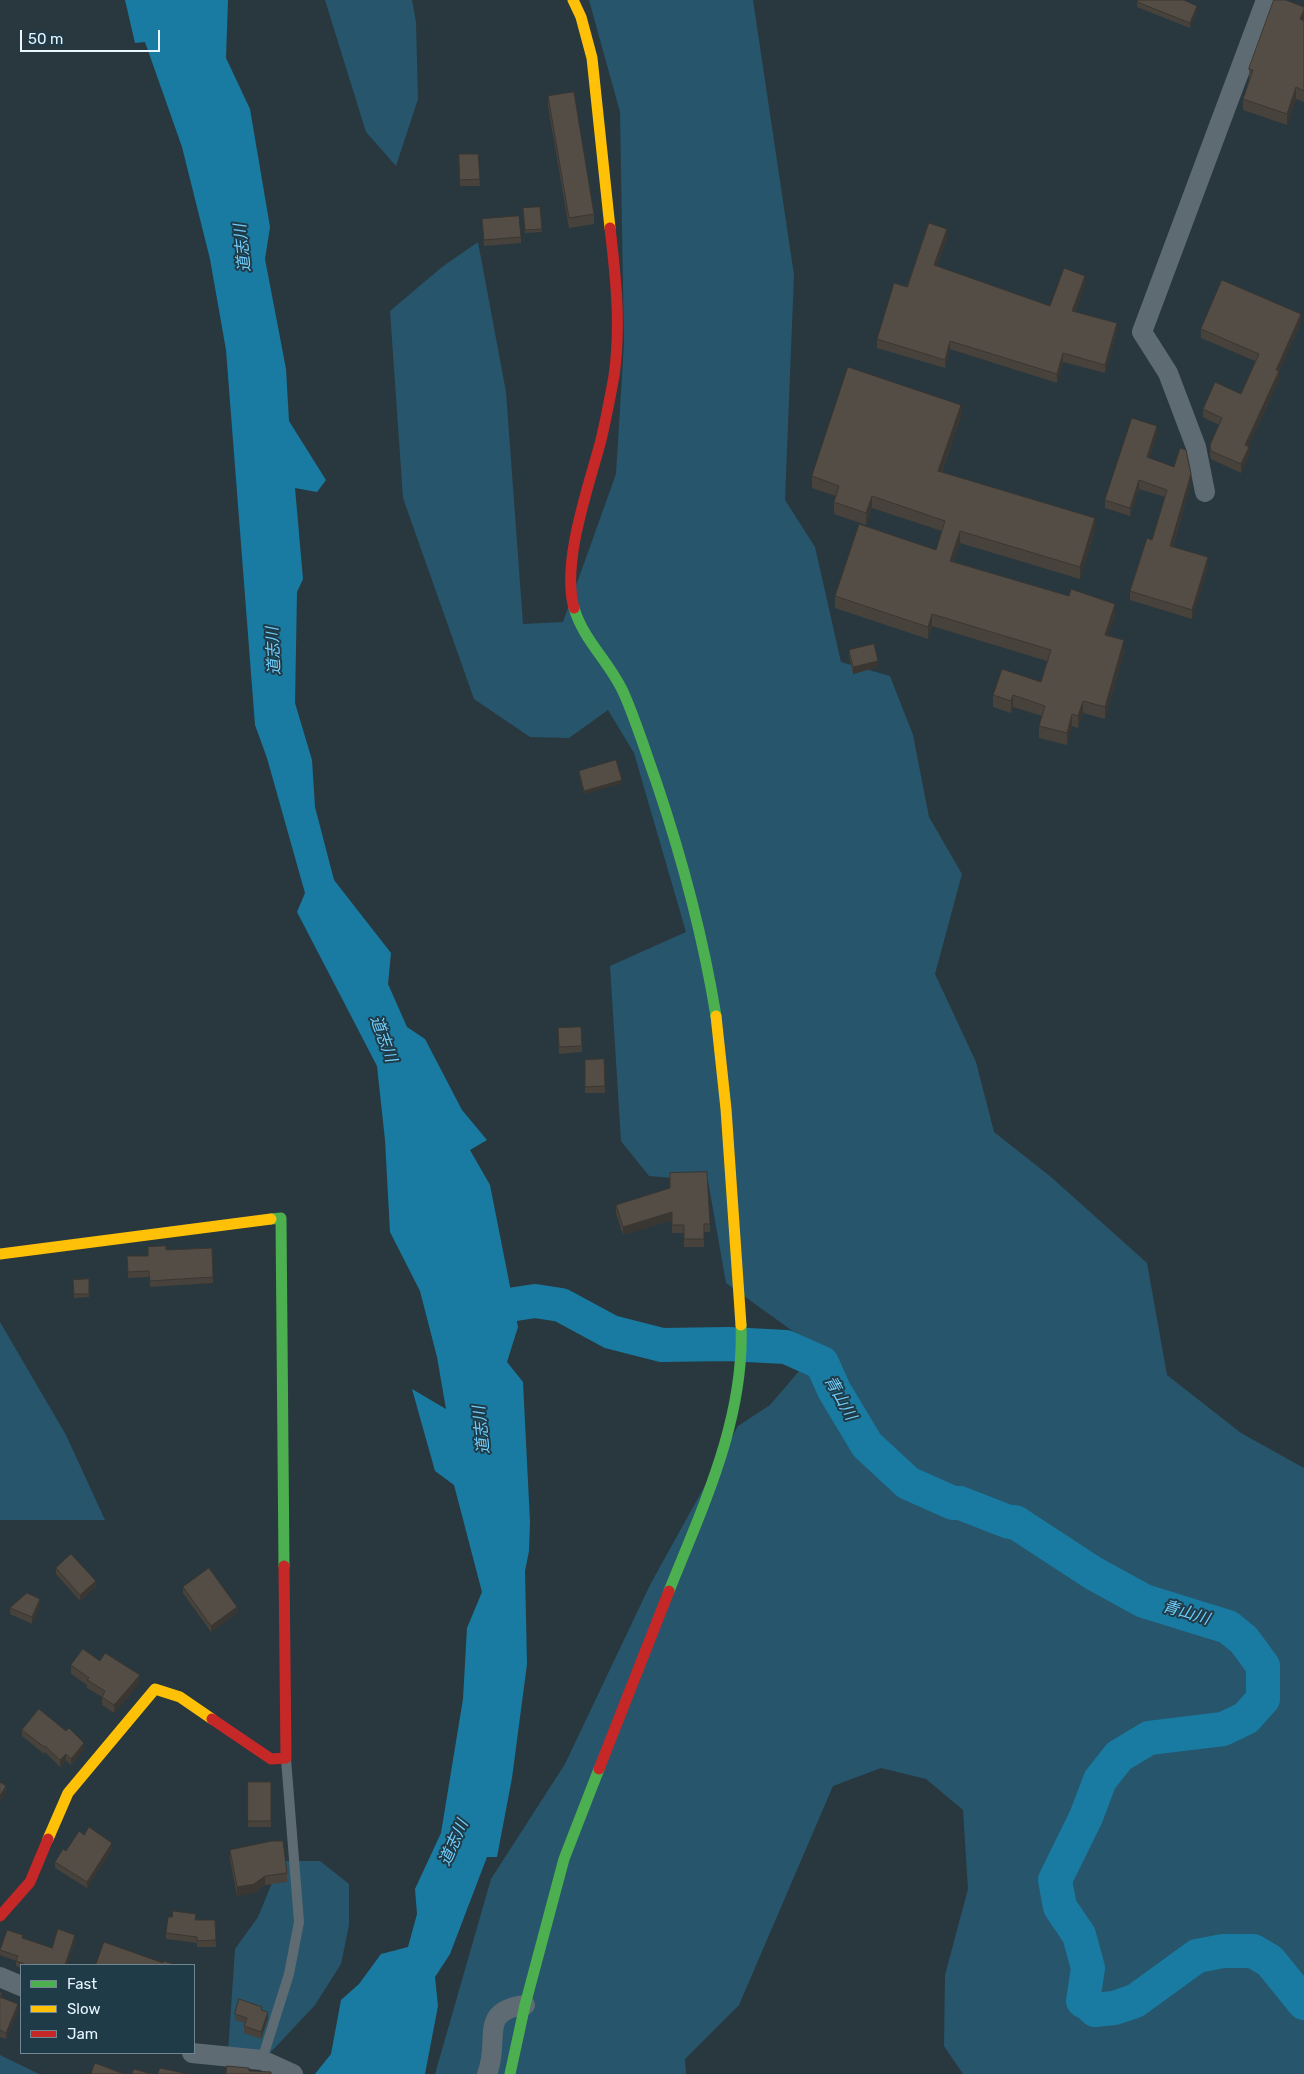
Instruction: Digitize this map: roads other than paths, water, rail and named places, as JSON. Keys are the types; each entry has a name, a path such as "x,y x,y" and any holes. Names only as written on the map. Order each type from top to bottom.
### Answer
{"street":[{"path":"510,2074 525,2005 564,1860 714,1478 731,1419 741,1359 741,1319 720,1048 713,993 696,913 677,844 625,695 618,681 586,638 573,603 571,588 574,554 606,419 616,361 618,336 614,269 592,72 585,29 573,0"},
{"path":"1205,492 1196,447 1168,374 1142,332 1266,0"},
{"path":"0,1254 281,1218 286,1758 271,1760 180,1697 155,1689 68,1793 30,1882 0,1916"},
{"path":"0,1977 20,1986"},
{"path":"487,2074 491,2061 495,2018 500,2012 510,2007 525,2005"},
{"path":"195,2053 262,2060 289,2072"}],"lane":[{"path":"262,2060 289,1974 299,1922 286,1758"}],"water":[{"name":"道志川","path":"125,0 228,0 226,58 250,109 270,227 265,259 286,369 289,421 326,480 317,492 295,488 303,579 297,592 295,703 312,760 315,807 334,880 391,953 388,984 407,1027 425,1039 462,1110 487,1140 470,1150 490,1185 518,1327 507,1362 523,1382 530,1522 529,1551 525,1571 527,1664 512,1778 497,1857 487,1857 450,1954 435,1977 438,2006 425,2074 315,2074 331,2054 341,2000 359,1984 381,1954 408,1947 417,1914 415,1889 441,1833 463,1699 467,1628 482,1592 454,1485 435,1471 412,1389 446,1409 437,1357 420,1291 390,1232 385,1140 377,1066 297,912 305,893 267,758 255,725 226,350 210,259 182,147 145,42 135,43"}],"waterway":[{"name":"青山川","path":"470,1311 535,1301 561,1305 611,1332 662,1345 728,1344 786,1347 822,1363 834,1390 867,1445 908,1483 953,1503 960,1503 1009,1522 1015,1522 1093,1573 1144,1601 1228,1627 1244,1640 1263,1666 1263,1699 1246,1718 1223,1729 1149,1738 1119,1756 1100,1780 1086,1817 1055,1880 1060,1907 1079,1935 1088,1968 1083,2001 1086,2001 1095,2010 1114,2008 1135,2001 1197,1956 1223,1951 1253,1951 1270,1961 1304,2003"}]}
